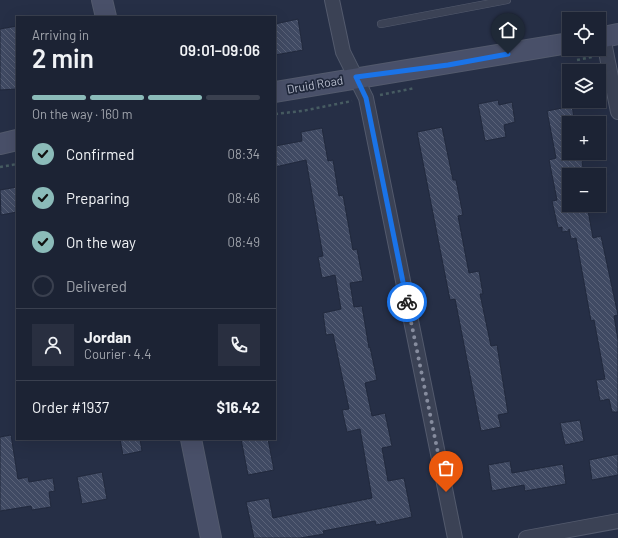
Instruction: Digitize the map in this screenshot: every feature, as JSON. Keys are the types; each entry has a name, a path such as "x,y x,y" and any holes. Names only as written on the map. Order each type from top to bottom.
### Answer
{"street":[{"path":"102,0 106,16"},
{"path":"332,0 343,52 366,98 455,538"},
{"path":"607,36 618,112"},
{"name":"Druid Road","path":"276,92 356,77 448,65 562,44"},
{"path":"0,144 16,140"},
{"path":"192,440 212,538"},
{"path":"526,538 618,521"}],"lane":[{"path":"381,24 507,0"}],"path":[{"path":"276,114 302,111 355,100"},
{"path":"0,167 16,164"}],"building":[{"path":"298,19 303,50 276,55 276,24"},
{"path":"16,26 16,89 0,90 0,29"},
{"path":"498,100 499,105 512,102 515,122 504,125 506,137 485,141 478,104"},
{"path":"562,108 572,108 574,116 562,116 562,160 582,160 583,168 562,168 562,212 588,212 593,238 601,236 618,315 614,316 618,340 618,412 612,412 609,399 600,401 596,380 605,379 594,320 591,321 576,238 571,239 569,229 569,231 562,232 562,227 558,228 552,201 557,200 549,160 556,158 547,111"},
{"path":"442,127 453,180 456,180 463,215 458,216 469,273 479,271 483,294 480,294 491,346 497,345 508,413 498,415 501,427 481,431 455,299 450,300 417,132"},
{"path":"322,128 328,161 333,160 339,196 343,195 353,250 357,249 363,281 350,283 354,307 362,306 369,348 370,347 377,380 365,383 372,416 385,413 392,446 382,448 388,481 404,478 412,517 376,525 375,521 323,531 324,534 300,538 254,538 246,502 269,498 273,518 372,498 360,429 347,432 342,410 349,409 333,334 326,335 323,313 341,309 335,275 322,278 318,257 323,256 306,160 276,167 276,146 302,141 301,132"},
{"path":"16,187 16,212 1,215 0,190"},
{"path":"580,420 584,441 565,445 560,423"},
{"path":"11,435 18,479 28,477 29,482 53,478 55,491 49,492 51,507 32,510 31,506 0,511 0,437"},
{"path":"120,440 140,440 142,451 123,455"},
{"path":"241,440 268,440 274,470 248,475"},
{"path":"618,454 618,475 592,480 589,460"},
{"path":"510,461 512,473 563,464 566,484 525,491 524,485 492,491 488,465"},
{"path":"102,472 107,499 82,504 77,477"}],"way so far":[{"path":"407,302 446,492"}],"route":[{"path":"407,302 366,98 356,77 448,65 508,54"}]}
